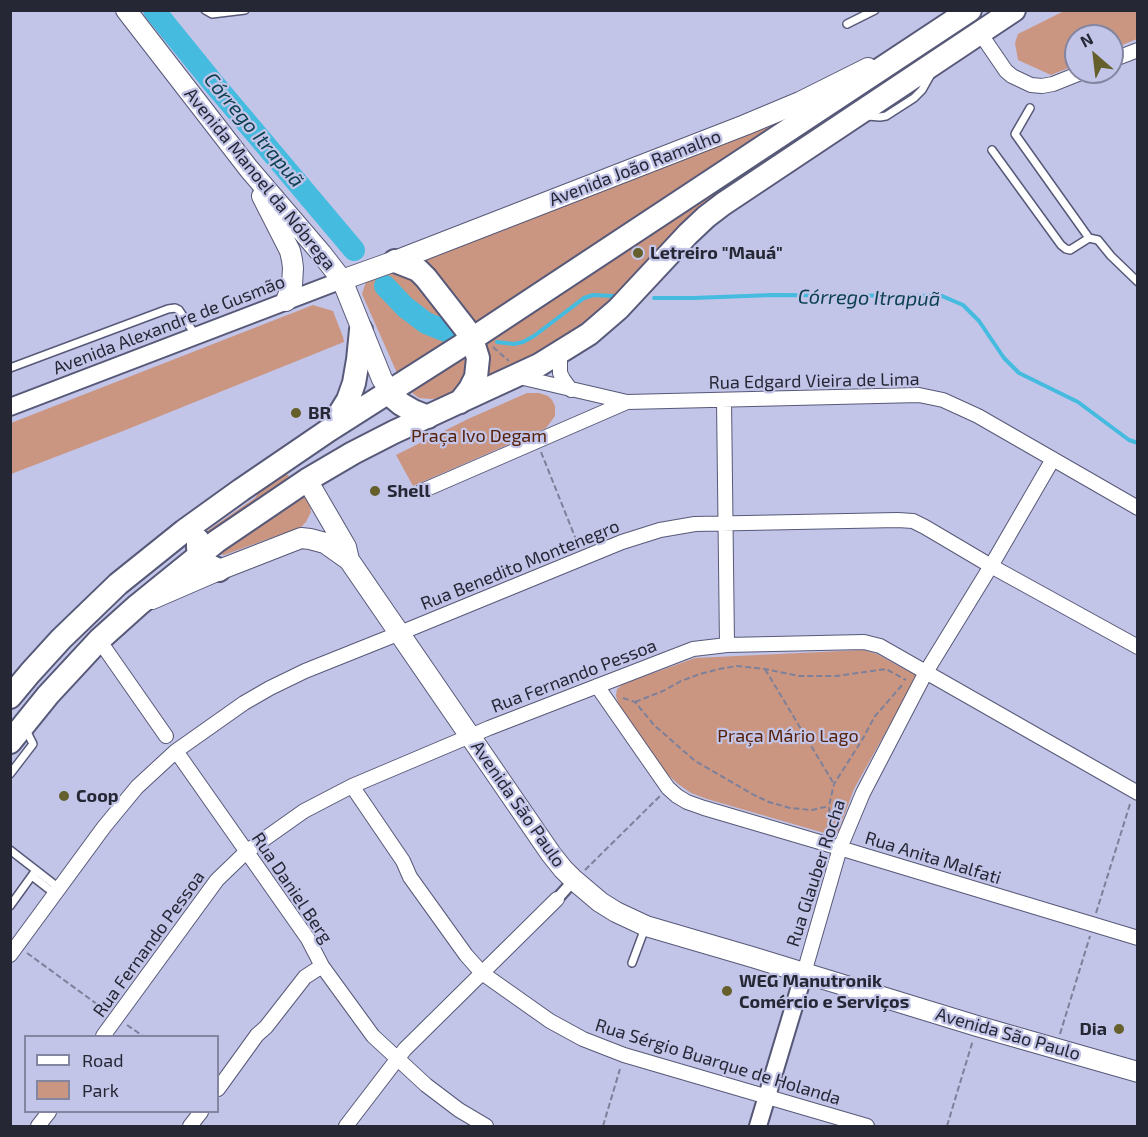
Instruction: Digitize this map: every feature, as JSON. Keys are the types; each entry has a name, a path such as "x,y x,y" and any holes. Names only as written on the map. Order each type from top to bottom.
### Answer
{"highway":[{"name":"Avenida João Ramalho","path":"10,697 61,639 118,584 240,490 329,430 474,344 970,10"},
{"path":"16,734 48,695 99,640 200,554 307,480 353,453 519,374 560,353 589,334 618,309 706,217 1014,10"},
{"path":"396,261 418,270 426,278 465,328 474,344 478,358 476,377 459,403"},
{"path":"329,430 342,411 354,383 361,330"},
{"path":"390,392 401,404 428,417"},
{"path":"279,464 296,470 307,480"},
{"path":"219,570 204,562 197,543 198,538 203,530 229,511 240,490"}],"main road":[{"name":"Avenida Manoel da Nóbrega","path":"126,10 249,169 342,280 361,330 390,392"},
{"name":"Avenida João Ramalho","path":"342,280 745,125 800,102 922,41"},
{"path":"249,169 290,251 293,276 286,302"},
{"name":"Avenida São Paulo","path":"307,480 346,547 349,560"},
{"path":"138,605 301,538 323,507"},
{"name":"Avenida São Paulo","path":"301,538 325,543 349,560 551,854 574,880 600,902 646,926 1137,1072"}],"street":[{"path":"980,33 1006,71 1012,76 1031,85 1042,86 1064,80"},
{"name":"Avenida Alexandre de Gusmão","path":"10,407 342,280"},
{"path":"560,353 560,373 571,390"},
{"name":"Rua Edgard Vieira de Lima","path":"519,374 571,390 627,402 919,395 943,400 978,416 1137,508"},
{"path":"724,400 727,645"},
{"path":"422,491 627,402"},
{"name":"Rua Glauber Rocha","path":"759,1126 840,849 863,793 926,672 1053,459"},
{"name":"Rua Benedito Montenegro","path":"14,950 104,827 137,787 176,751 218,720 270,688 305,671 622,542 660,530 695,524 913,521 1137,647"},
{"name":"Rua Daniel Berg","path":"99,640 246,852 259,867 308,939 322,966 373,1036 426,1085 459,1110 486,1126"},
{"name":"Rua Fernando Pessoa","path":"104,1035 217,880 246,852 304,811 352,786 470,736 693,649 727,645 864,642 880,646 1136,793"},
{"name":"Rua Anita Malfati","path":"597,686 668,788 687,802 1137,938"},
{"name":"Rua Sérgio Buarque de Holanda","path":"352,786 404,861 410,877 459,947 482,973 550,1021 583,1039 624,1055 867,1126"},
{"path":"346,1126 405,1048 574,880"},
{"path":"219,1088 257,1035 266,1027 305,977 322,966"},
{"path":"38,1126 48,1113"},
{"path":"190,1126 200,1113"}],"lane":[{"path":"205,10 212,14 245,10"},
{"path":"847,24 875,10"},
{"path":"1030,108 1015,134 1089,238 1098,240 1137,282"},
{"path":"992,150 1061,245 1070,250 1089,238"},
{"path":"10,368 168,309 179,310 195,336"},
{"path":"10,774 33,744 27,732 16,734"},
{"path":"12,853 57,891"},
{"path":"10,906 34,873"},
{"path":"632,963 646,926"}],"path":[{"path":"474,344 489,345 494,348 519,374"},
{"path":"537,441 584,558"},
{"path":"823,843 831,834 829,806 834,784 875,716 906,681 911,673 912,664"},
{"path":"635,702 681,681 737,666 799,676 837,676 886,669 906,681"},
{"path":"765,669 834,784"},
{"path":"606,699 616,695 635,702 654,725 695,761 754,795 790,808 812,810 829,806"},
{"path":"574,880 668,788"},
{"path":"1056,1048 1128,809 1136,793"},
{"path":"14,950 141,1035"},
{"path":"946,1126 977,1026"},
{"path":"603,1126 624,1055"}],"green space":[{"path":"1064,11 1137,11 1137,39 1124,44 1124,24 1064,24 1064,70 1051,75 1018,60 1015,43 1018,34"},
{"path":"780,121 808,135 584,329 457,398 419,398 404,385 362,294 366,282"},
{"path":"313,305 333,311 344,342 11,474 11,423"},
{"name":"Praça Ivo Degam","path":"527,393 539,393 552,400 555,406 555,416 546,428 413,486 396,455"},
{"path":"285,473 289,476 288,480 208,534 206,533 255,498 265,484"},
{"path":"304,495 309,501 311,512 301,527 224,555 219,554 219,550"},
{"name":"Praça Mário Lago","path":"863,650 877,654 917,676 854,789 837,835 691,793 667,774 618,704 616,695 617,689 623,684 695,658"}],"waterway":[{"name":"Córrego Itrapuã","path":"154,10 354,250"},
{"name":"Córrego Itrapuã","path":"385,286 405,307 426,323 451,333"},
{"name":"Córrego Itrapuã","path":"497,342 514,344 523,342 584,298 593,295 613,296"},
{"name":"Córrego Itrapuã","path":"654,298 773,295 942,296 963,305 979,321 1004,358 1019,373 1078,402 1129,440 1138,443"}],"place":[{"name":"Letreiro \"Mauá\"","path":"638,253"},
{"name":"BR","path":"296,413"},
{"name":"Shell","path":"375,491"},
{"name":"Coop","path":"64,796"},
{"name":"WEG Manutronik Comércio e Serviços","path":"727,991"},
{"name":"Dia","path":"1119,1029"}]}
